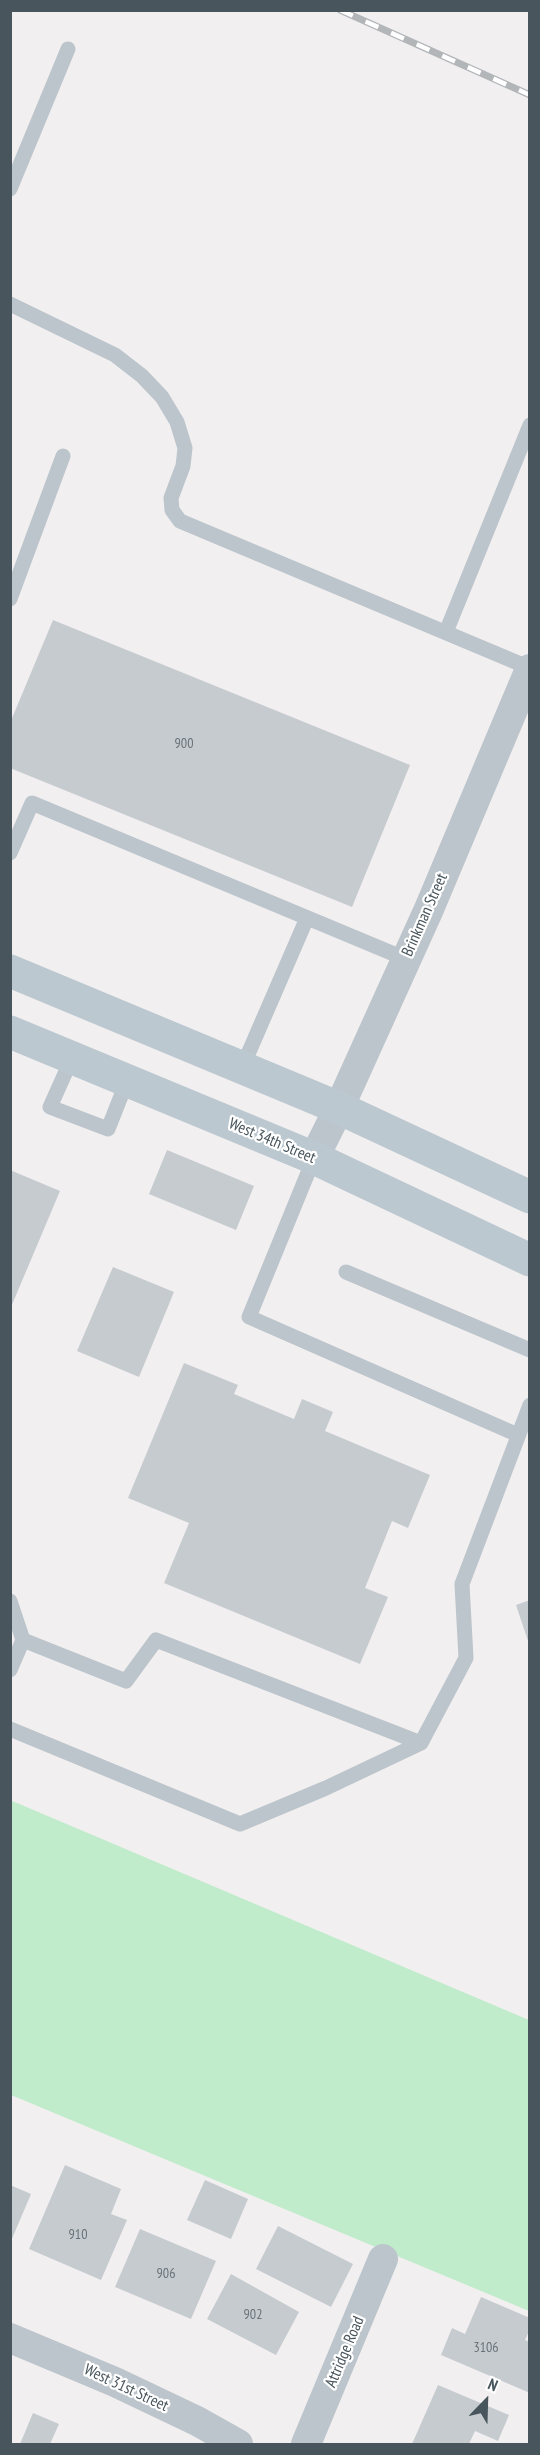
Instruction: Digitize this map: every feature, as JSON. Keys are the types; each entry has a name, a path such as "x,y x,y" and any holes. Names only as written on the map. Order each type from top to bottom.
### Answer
{"main road":[{"path":"10,971 339,1108 530,1197"},
{"name":"West 34th Street","path":"10,1032 314,1158 530,1260"}],"street":[{"name":"Brinkman Street","path":"314,1158 406,959 530,669"},
{"name":"Attridge Road","path":"306,2445 383,2259"},
{"name":"West 31st Street","path":"10,2338 115,2382 197,2421 238,2445"}],"lane":[{"path":"10,189 68,49"},
{"path":"10,304 115,355 142,376 162,397 177,422 184,448 183,466 171,498 172,510 180,521 530,669"},
{"path":"446,632 530,425"},
{"path":"10,599 63,456"},
{"path":"10,853 32,803 406,959"},
{"path":"242,1068 307,918"},
{"path":"72,1058 50,1107 108,1130 127,1081"},
{"path":"314,1158 249,1317 518,1435"},
{"path":"346,1272 530,1350"},
{"path":"10,1729 240,1824 326,1788 421,1743 466,1658 462,1584 530,1405"},
{"path":"10,1601 23,1640 10,1670"},
{"path":"23,1640 126,1681 156,1640 421,1743"}],"green space":[{"path":"10,1800 529,2020 529,2311 11,2095"}],"building":[{"path":"53,620 410,765 352,907 10,768 10,723"},
{"path":"167,1150 254,1186 236,1230 149,1194"},
{"path":"10,1170 60,1191 11,1307 10,1307"},
{"path":"113,1267 174,1292 139,1377 77,1351"},
{"path":"184,1363 238,1385 234,1394 294,1419 302,1399 333,1412 325,1431 430,1475 408,1528 392,1521 365,1588 388,1597 360,1664 164,1583 189,1523 128,1498"},
{"path":"530,1600 530,1644 529,1644 516,1605"},
{"path":"65,2165 121,2189 111,2214 127,2220 101,2280 29,2249"},
{"path":"205,2180 248,2199 231,2239 187,2220"},
{"path":"10,2185 31,2194 11,2241 10,2241"},
{"path":"278,2226 353,2264 331,2307 256,2269"},
{"path":"140,2229 216,2261 191,2319 115,2287"},
{"path":"231,2274 299,2312 276,2355 207,2319"},
{"path":"481,2297 530,2318 530,2329 525,2340 530,2342 530,2393 441,2355 452,2328 465,2334"},
{"path":"438,2385 509,2415 498,2441 475,2431 469,2444 412,2444"},
{"path":"33,2413 59,2424 50,2444 20,2444"}],"railway":[{"path":"340,10 530,95"}]}
